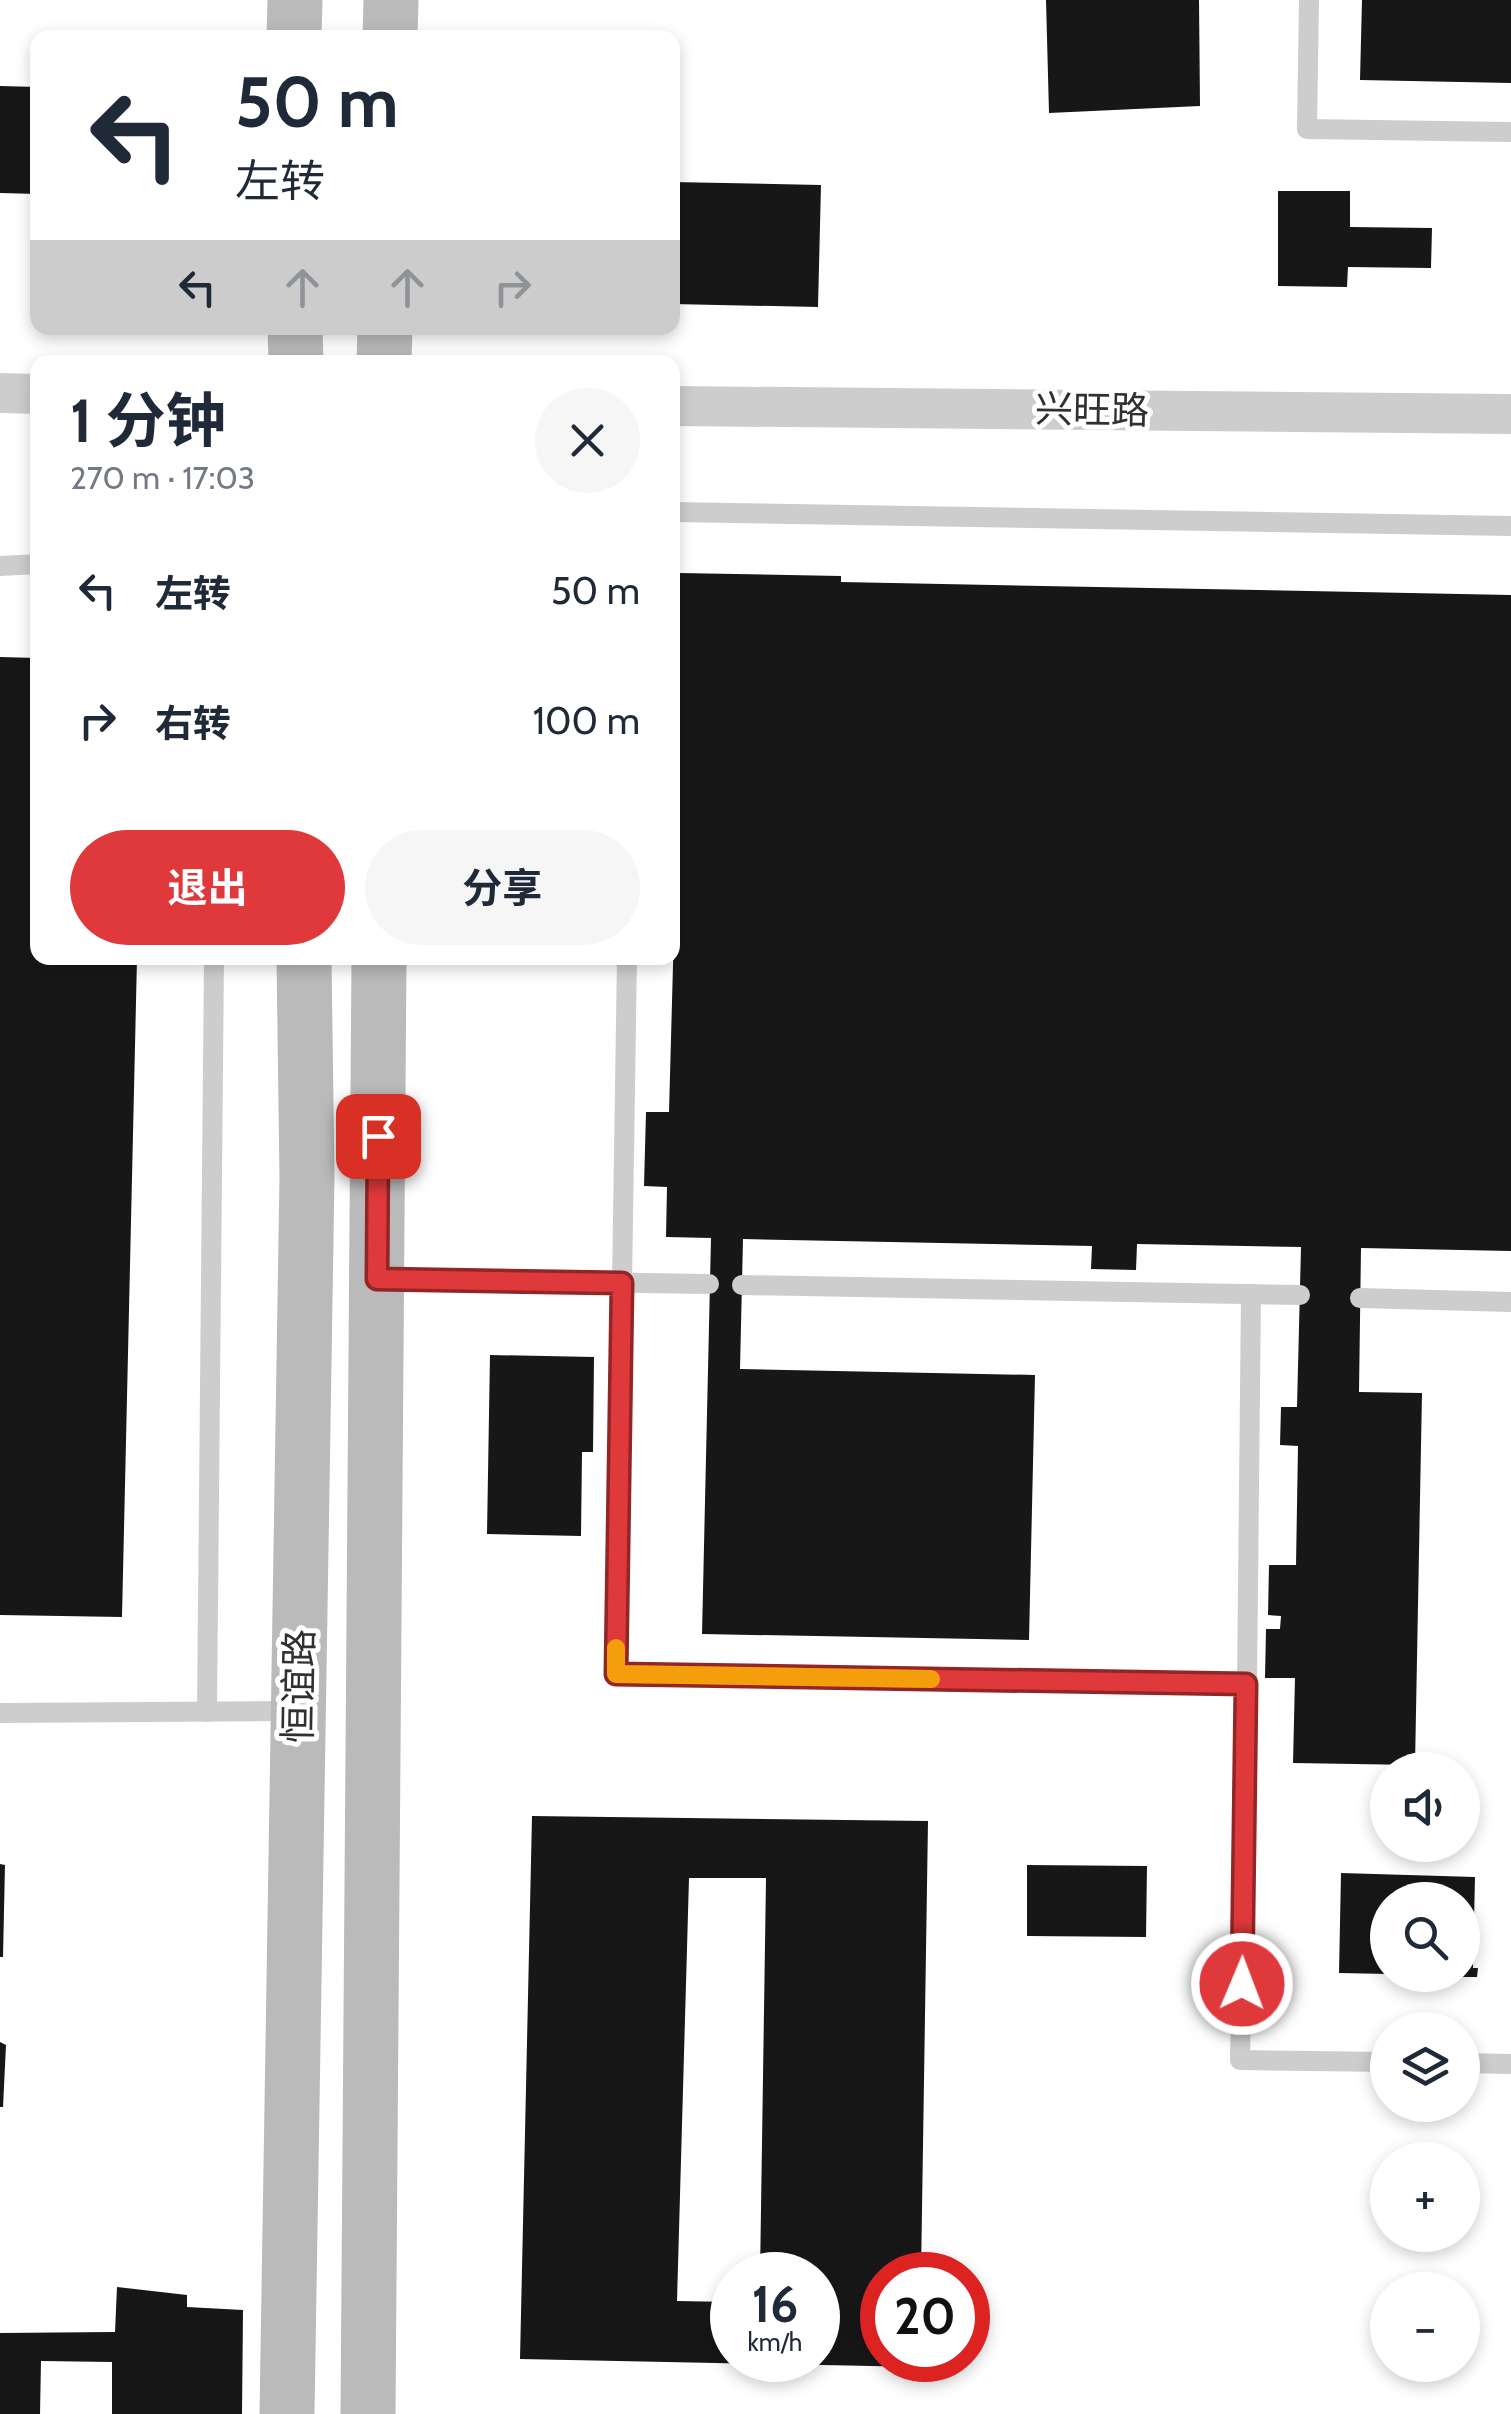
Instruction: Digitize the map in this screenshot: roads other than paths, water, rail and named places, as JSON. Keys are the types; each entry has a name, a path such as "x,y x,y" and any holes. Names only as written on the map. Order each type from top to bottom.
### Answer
{"main road":[{"path":"294,30 295,0"},
{"path":"390,30 391,0"},
{"name":"恒谊路","path":"287,2414 307,1177 304,965"},
{"name":"恒谊路","path":"368,2414 380,965"}],"street":[{"path":"0,393 30,394"},
{"name":"兴旺路","path":"680,406 1511,414"}],"lane":[{"path":"1309,0 1307,129 1511,132"},
{"path":"680,512 1511,526"},
{"path":"0,566 30,564"},
{"path":"207,1712 214,965"},
{"path":"628,965 616,1674 1246,1684"},
{"path":"377,1279 709,1284"},
{"path":"742,1285 1300,1295"},
{"path":"1250,1294 1240,2060 1370,2062"},
{"path":"1360,1298 1511,1302"},
{"path":"0,1713 298,1712"},
{"path":"1480,2064 1511,2064"}]}
